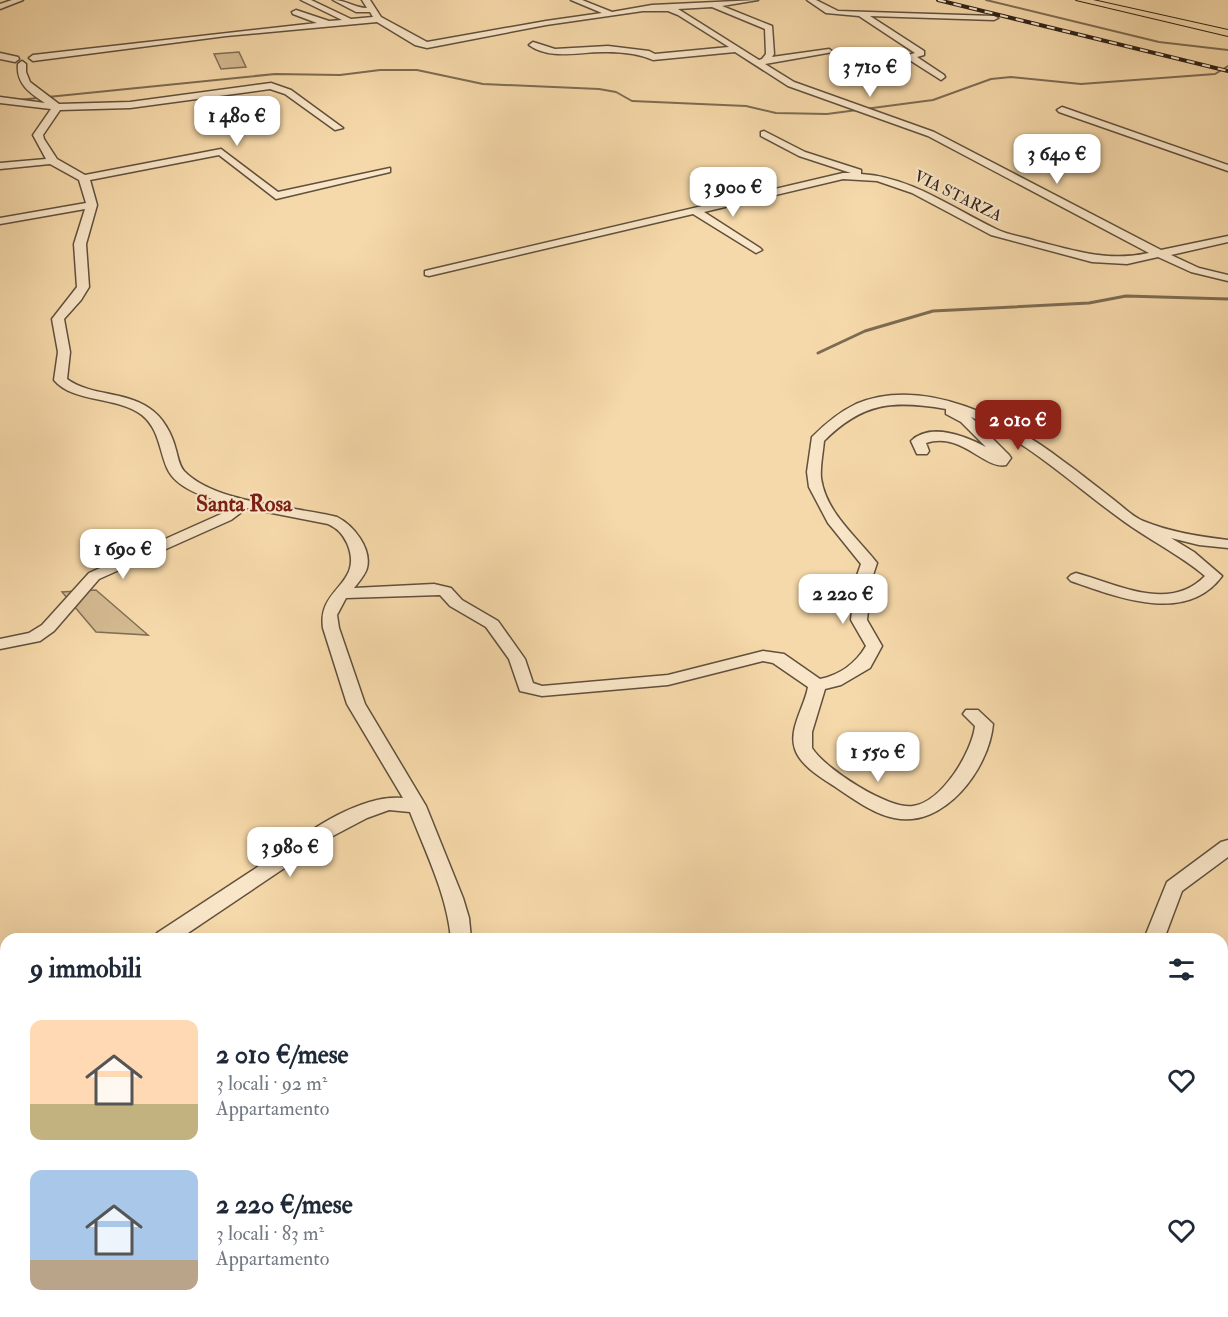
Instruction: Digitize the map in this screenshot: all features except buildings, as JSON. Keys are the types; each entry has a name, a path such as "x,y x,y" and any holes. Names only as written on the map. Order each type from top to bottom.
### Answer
{"main road":[{"path":"1081,0 1228,33"}],"street":[{"path":"0,7 8,0"},
{"path":"0,7 19,0"},
{"path":"305,0 358,19 386,25 418,43 427,45 546,23 645,9 716,5 769,28 770,54 761,62"},
{"path":"337,0 359,10 358,19"},
{"path":"358,19 366,0"},
{"path":"575,0 612,15"},
{"path":"683,8 754,0"},
{"path":"811,0 829,11 994,18"},
{"path":"694,13 732,1"},
{"path":"683,8 694,13 702,25"},
{"path":"683,8 702,25 791,84 955,144 1026,185 1160,254 1195,270 1228,278"},
{"path":"296,12 319,22 358,19"},
{"path":"860,14 921,53 911,57 941,77"},
{"path":"0,56 18,61 32,61 33,58 358,19"},
{"path":"533,45 554,52 608,49 649,54 653,57 738,49"},
{"path":"761,62 801,58 829,52"},
{"path":"18,61 24,82 52,105"},
{"path":"0,100 52,105 130,105 271,86 288,92 338,128"},
{"path":"52,105 38,135 40,143 49,151 52,161"},
{"path":"1062,110 1228,168"},
{"path":"764,134 802,154 878,178"},
{"path":"0,166 52,161 84,178 221,152 276,196 386,170"},
{"name":"VIA STARZA","path":"429,273 843,176 878,178 916,191 995,233 1057,251 1109,262 1160,254 1228,239"},
{"path":"84,178 92,205 80,244 83,287 77,298 58,319 64,352 59,374 60,380 74,389 121,398 146,412 165,438 177,472 204,489 245,503 332,520 344,526 359,554 359,568 351,582 340,593 329,615 331,628 356,704 417,806 453,898 460,933"},
{"path":"0,221 92,205"},
{"path":"695,211 756,250"},
{"path":"817,686 835,681 864,664 874,646 859,620 863,581 869,563 853,549 838,530 818,491 814,478 817,440 849,411 895,399 923,401 951,404 999,422 1028,440 1137,524 1189,555 1214,576 1208,585 1183,597 1167,600 1107,589 1076,578"},
{"path":"922,451 918,441 926,437 945,436 968,441 1001,462 1004,458 966,419 923,401"},
{"path":"0,644 34,637 48,628 94,576 231,515 245,503"},
{"path":"1137,524 1198,541 1228,544"},
{"path":"340,593 387,593 434,589 445,591 456,603 492,624 517,659 526,687 542,691 668,680 763,656 778,658 817,686"},
{"path":"817,686 816,698 802,735 803,750 811,761 838,781 892,812 915,813 929,806 944,795 962,775 978,753 985,736 984,724 972,714"},
{"path":"173,933 322,833 360,813 388,803 417,806"},
{"path":"1156,933 1174,887 1228,847"}],"shaded area":[{"path":"239,52 246,67 221,69 214,54"},
{"path":"96,590 148,635 96,632 62,592"}],"waterway":[{"path":"986,0 1159,42 1228,50"},
{"path":"18,100 275,74 340,75 380,70 417,70 483,84 599,89 616,92 632,101 746,106 776,113 827,114 933,100 991,79 1011,77 1081,84 1215,74 1228,66"},
{"path":"818,353 865,331 933,311 1089,303 1126,296 1228,299"}],"railway":[{"path":"938,0 1228,71"}],"district":[{"name":"Santa Rosa","path":"244,504"}]}
